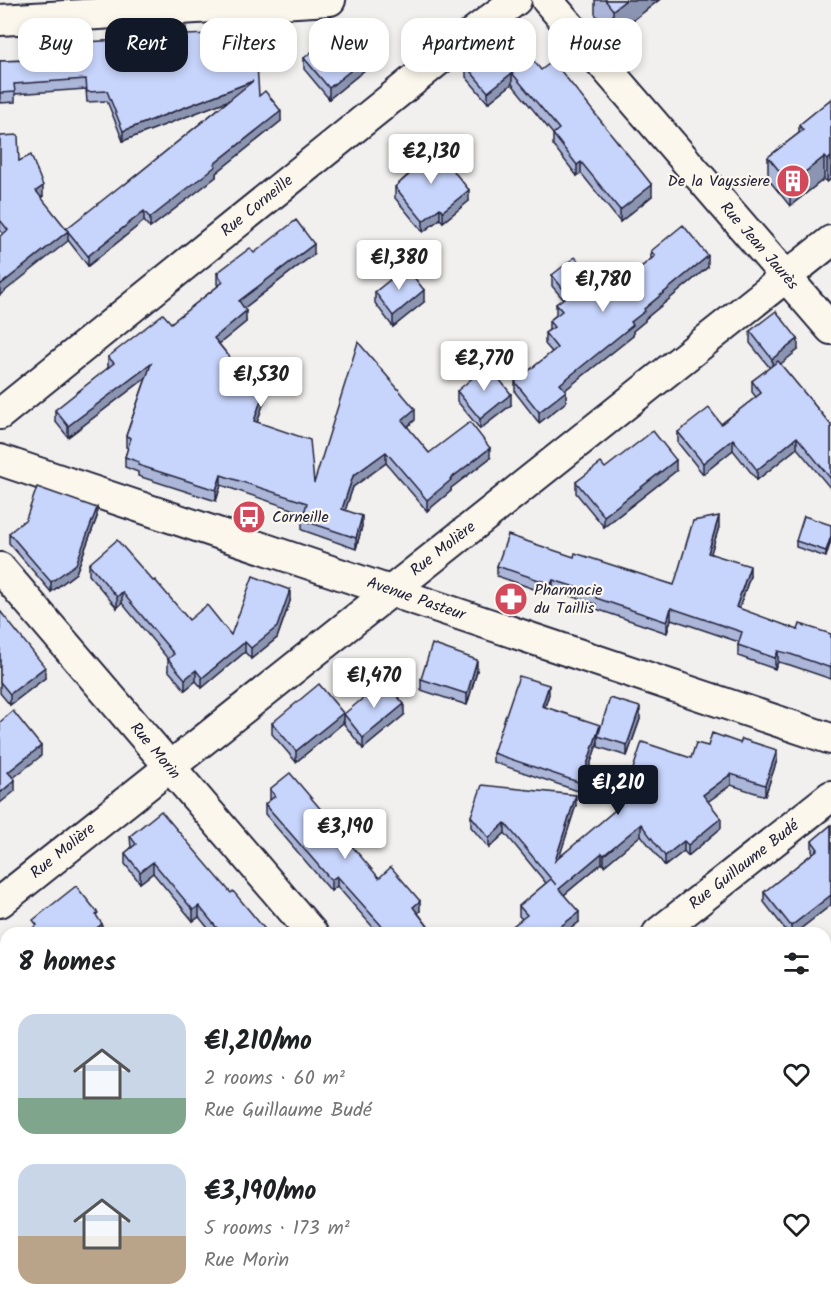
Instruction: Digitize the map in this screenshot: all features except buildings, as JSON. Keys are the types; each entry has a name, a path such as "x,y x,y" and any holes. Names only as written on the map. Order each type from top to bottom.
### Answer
{"street":[{"path":"0,20 330,0"},
{"name":"Rue Corneille","path":"0,414 462,41 516,0"},
{"name":"Rue Jean Jaurès","path":"547,0 831,329"},
{"name":"Rue Molière","path":"0,902 831,241"},
{"name":"Avenue Pasteur","path":"0,460 831,739"},
{"name":"Rue Morin","path":"0,568 307,927"},
{"name":"Rue Guillaume Budé","path":"666,927 831,796"}],"place":[{"name":"De la Vayssiere","path":"793,181"},
{"name":"Corneille","path":"249,517"},
{"name":"Pharmacie du Taillis","path":"511,599"}]}
